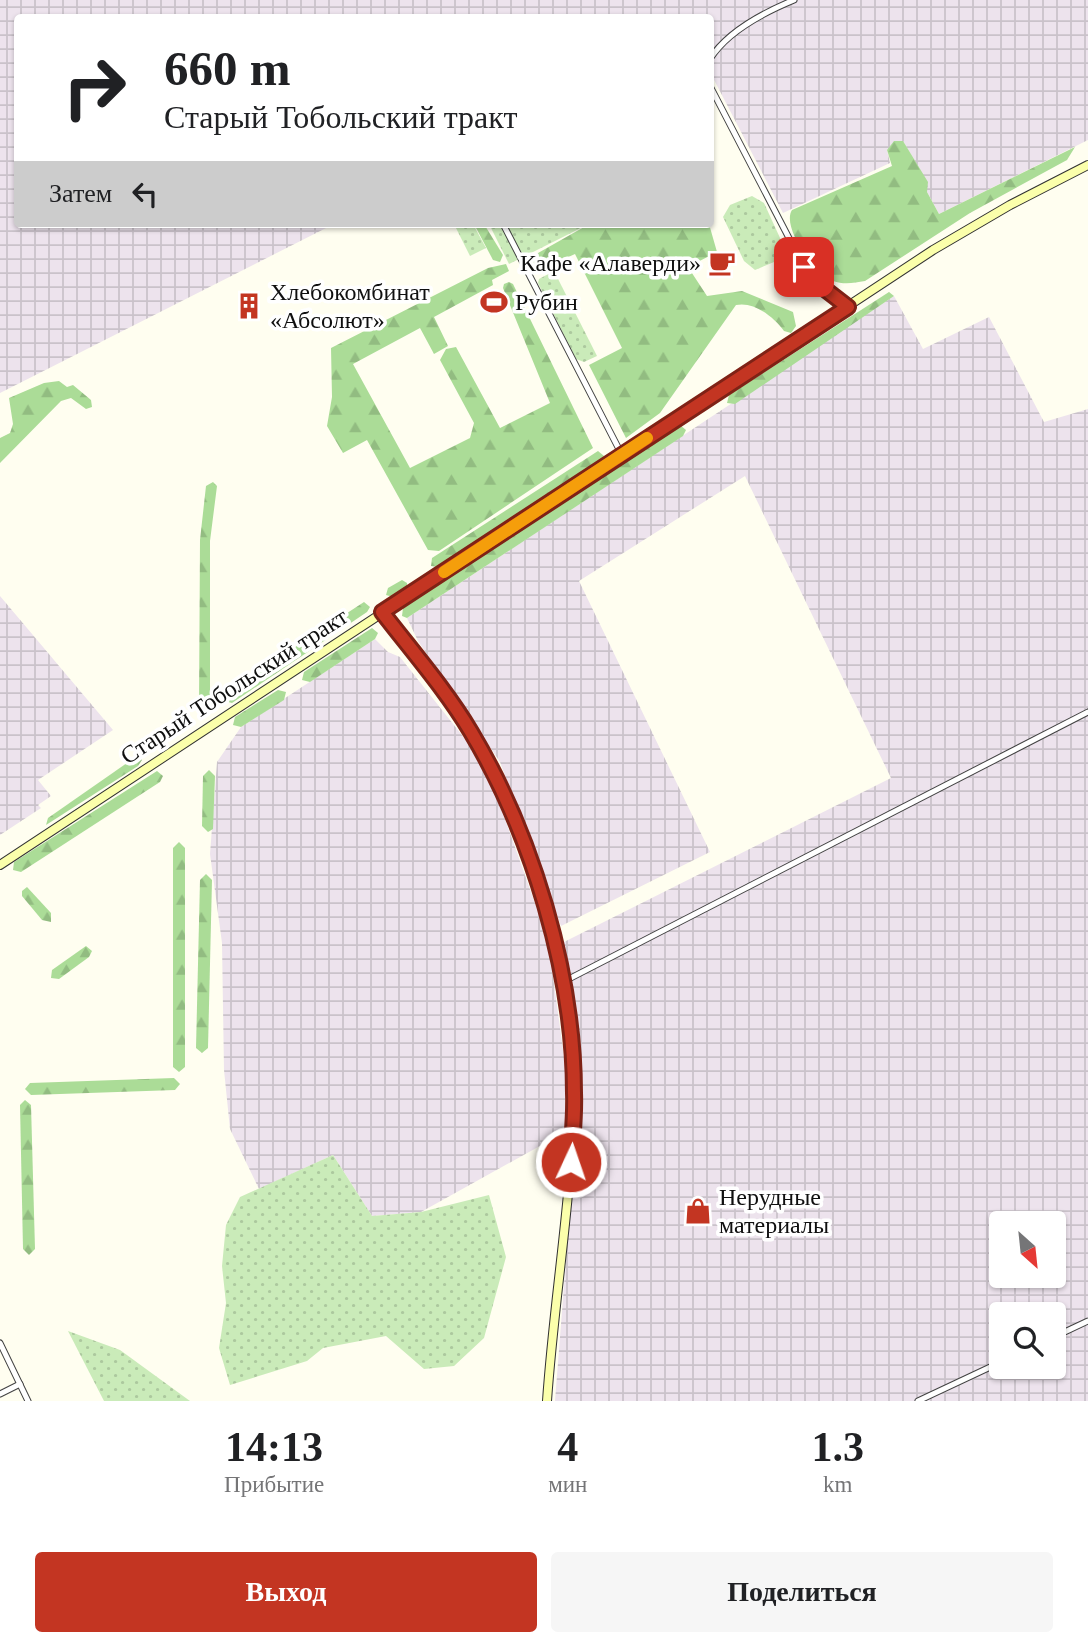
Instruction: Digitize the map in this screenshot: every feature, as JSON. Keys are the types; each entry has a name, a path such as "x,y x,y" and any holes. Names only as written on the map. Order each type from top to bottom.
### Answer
{"street":[{"path":"714,50 766,14 794,0"},
{"path":"714,54 720,46"},
{"path":"714,94 804,267 817,283 848,307"},
{"name":"Старый Тобольский тракт","path":"0,865 971,227 1088,166"},
{"path":"505,228 622,455"},
{"path":"382,612 470,730 500,784 555,940 575,1092 570,1186 547,1401"},
{"path":"561,983 1088,712"},
{"path":"1066,1331 1088,1321"},
{"path":"0,1343 28,1401"},
{"path":"918,1401 989,1368"},
{"path":"0,1394 20,1384"}],"shaded area":[{"path":"0,0 1088,0 1088,140 939,214 927,192 927,182 903,141 887,150 890,163 783,213 714,80 714,14 14,14 14,228 326,228 0,393"},
{"path":"894,296 923,349 989,317 1044,422 1088,409 1088,1401 555,1401 581,1068 560,944 891,778 745,476 579,581 710,852 561,926 500,762 418,641 407,618"},
{"path":"0,596 113,730 38,780 51,796 38,805 41,808 0,835"},
{"path":"375,639 388,652 400,657 469,744 499,802 548,940 565,1064 565,1132 421,1212 372,1216 333,1155 259,1189 230,1129 224,1070 222,943 210,854 217,762 241,727"}],"green space":[{"path":"894,141 903,141 928,182 927,192 939,214 1075,147 1067,160 970,213 865,281 833,281 817,270 795,238 790,218 792,210 892,166 887,150"},
{"path":"752,196 764,203 786,251 774,262 755,270 744,261 723,217 730,205"},
{"path":"456,228 475,228 486,248 470,256"},
{"path":"476,228 486,228 503,255 500,262 493,260"},
{"path":"491,228 581,228 509,264"},
{"path":"582,228 710,228 717,252 688,267 707,296 742,291 793,312 796,326 791,333 784,331 763,311 750,305 736,305 660,413 626,438 589,365 622,348 575,254 544,268 535,265 531,257"},
{"path":"506,264 509,271 492,280 493,285 434,317 448,346 434,354 420,328 353,364 410,468 470,438 474,423 440,360 446,349 456,347 500,428 550,403 503,288 504,284 509,282 513,284 593,448 439,551 428,550 367,440 343,453 327,426 332,397 331,348 488,268"},
{"path":"554,271 597,356 584,362 576,359 538,283 539,279"},
{"path":"889,292 894,296 735,404 727,403 729,395"},
{"path":"59,381 67,387 73,385 91,400 92,407 86,409 71,398 61,401 0,463 0,438 10,433 13,424 9,398 44,383"},
{"path":"680,425 686,430 683,436 407,618 402,616 403,608"},
{"path":"598,451 604,456 601,462 438,567 431,566 432,558"},
{"path":"213,482 217,486 210,541 210,707 205,712 199,706 200,540 206,486"},
{"path":"402,580 407,583 407,589 393,597 386,595 388,588"},
{"path":"364,602 370,607 367,612 232,703 224,701 225,693"},
{"path":"372,628 378,633 375,639 310,682 302,680 304,672"},
{"path":"278,690 286,692 284,700 241,727 233,725 235,717"},
{"path":"137,756 142,760 138,766 46,825 48,818"},
{"path":"209,770 215,776 213,829 208,832 202,826 203,776"},
{"path":"157,771 163,776 160,782 21,872 13,870 14,862"},
{"path":"179,842 185,848 185,1067 179,1072 173,1067 173,848"},
{"path":"206,874 212,880 208,1048 202,1053 196,1048 200,880"},
{"path":"27,887 51,913 51,922 42,920 22,896 22,891"},
{"path":"86,946 92,951 89,957 59,979 51,978 52,970"},
{"path":"174,1078 180,1084 175,1090 31,1095 25,1089 30,1083"},
{"path":"25,1100 31,1105 35,1249 29,1255 23,1249 20,1105"},
{"path":"333,1155 372,1216 421,1212 489,1195 506,1257 484,1338 454,1366 424,1369 386,1336 323,1348 307,1361 230,1385 219,1348 226,1303 222,1266 226,1225 240,1197"},
{"path":"68,1331 120,1350 190,1401 104,1401"}],"slow traffic":[{"path":"444,572 647,438"}],"place":[{"name":"Кафе «Алаверди»","path":"722,263"},
{"name":"Рубин","path":"494,302"},
{"name":"Хлебокомбинат «Абсолют»","path":"249,306"},
{"name":"Нерудные материалы","path":"698,1211"}],"route":[{"path":"571,1162 575,1092 570,1034 555,940 526,852 500,784 470,730 382,612 848,307 817,283 804,267"}]}
